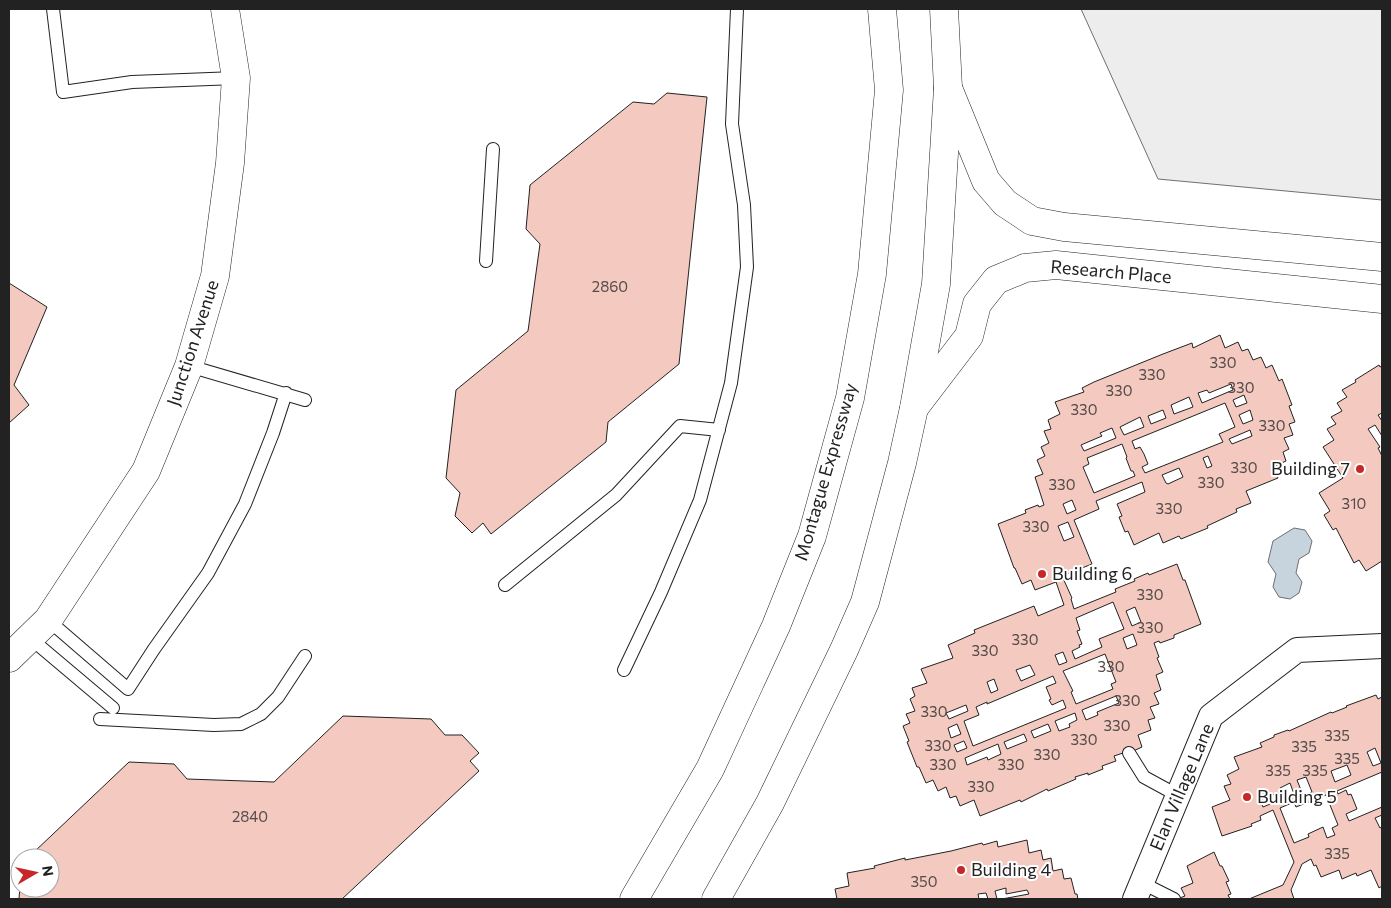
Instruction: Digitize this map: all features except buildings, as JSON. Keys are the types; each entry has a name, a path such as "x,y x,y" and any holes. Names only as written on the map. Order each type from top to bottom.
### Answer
{"main road":[{"name":"Junction Avenue","path":"9,658 39,629 146,472 189,366 215,276 230,163 236,78 225,9"},
{"name":"Montague Expressway","path":"634,899 710,768 776,626 812,536 850,398 872,274 889,90 882,9"},
{"path":"716,899 770,803 844,650 865,602 902,463 914,408 936,284 948,88 944,9"},
{"path":"948,88 986,181 1005,203 1032,221 1064,226 1382,257"},
{"name":"Research Place","path":"914,408 969,336 977,304 996,280 1025,268 1056,265 1382,300"}],"street":[{"name":"Elan Village Lane","path":"1139,891 1211,716 1297,650 1382,643"}],"lane":[{"path":"52,9 63,92 132,82 236,78"},
{"path":"624,670 661,592 700,500 731,383 747,267 744,205 732,124 737,9"},
{"path":"486,261 493,149"},
{"path":"189,366 306,400"},
{"path":"39,629 128,689 208,573 245,504 273,433 286,393"},
{"path":"505,586 616,495 680,426 719,430"},
{"path":"39,629 113,708"},
{"path":"100,719 214,725 241,724 261,714 278,697 305,656"},
{"path":"1129,753 1144,777 1177,795"},
{"path":"1139,891 1174,899"}],"shaded area":[{"path":"1081,9 1382,9 1382,200 1158,179"},
{"path":"1294,528 1305,530 1312,541 1309,553 1299,559 1296,573 1302,582 1299,593 1290,599 1279,597 1273,587 1276,574 1268,562 1273,541"}],"place":[{"name":"Building 7","path":"1360,469"},
{"name":"Building 6","path":"1042,574"},
{"name":"Building 5","path":"1247,797"},
{"name":"Building 4","path":"961,870"}]}
